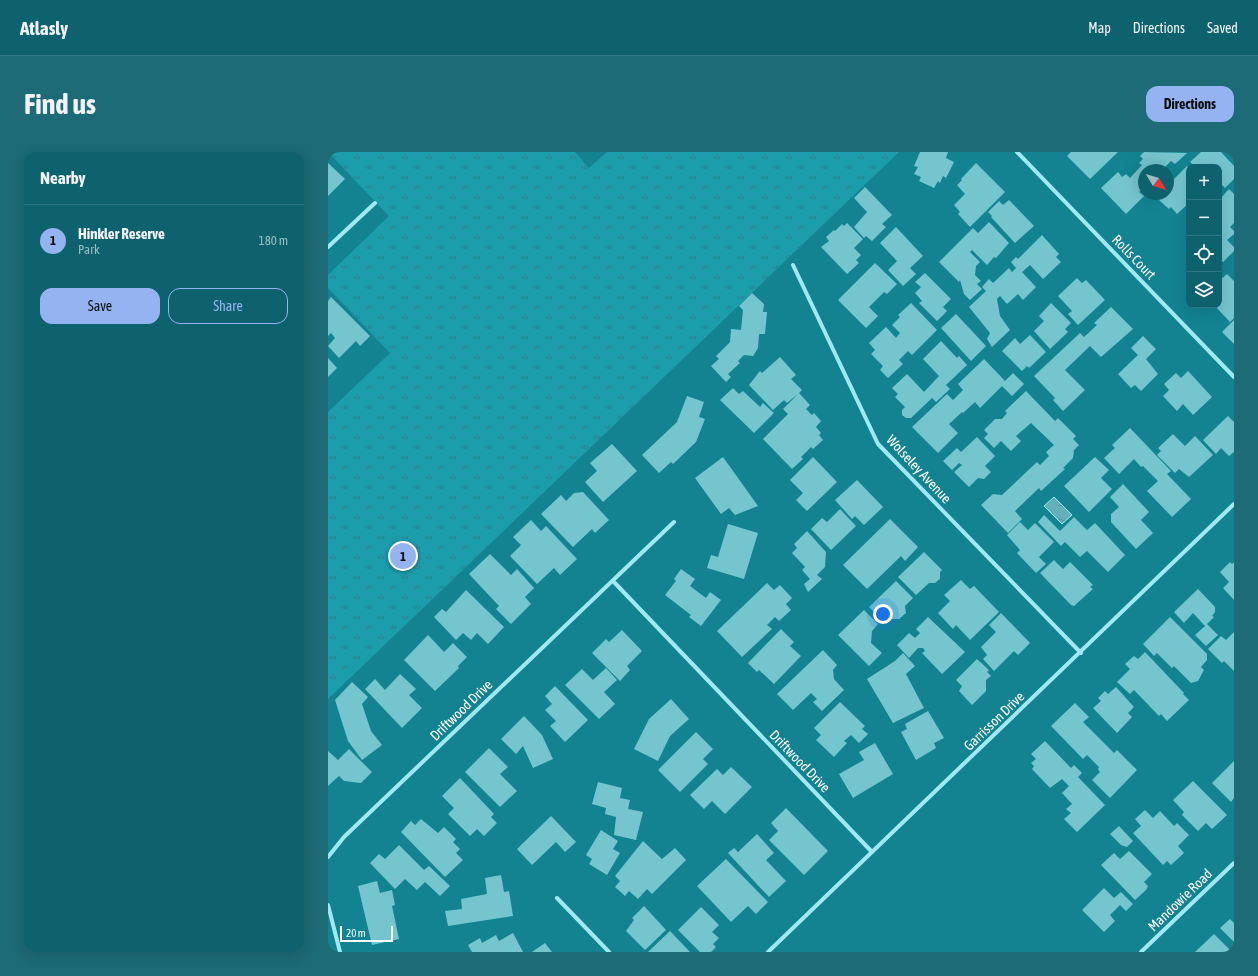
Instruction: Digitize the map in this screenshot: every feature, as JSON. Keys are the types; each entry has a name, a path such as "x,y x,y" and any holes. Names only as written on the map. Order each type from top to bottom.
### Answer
{"street":[{"name":"Rolls Court","path":"1017,152 1234,377"},
{"path":"328,247 375,203"},
{"name":"Wolseley Avenue","path":"793,265 878,444 1080,653"},
{"name":"Garrisson Drive","path":"768,952 1234,504"},
{"name":"Driftwood Drive","path":"328,857 344,837 674,522"},
{"name":"Driftwood Drive","path":"613,581 872,852"},
{"name":"Mandowie Road","path":"1141,952 1234,863"},
{"path":"557,898 609,952"},
{"path":"328,905 340,952"}],"green space":[{"path":"328,152 575,152 589,168 607,152 899,152 328,699 328,412 390,353 328,288 328,275 389,216"}],"water":[{"path":"1054,497 1072,515 1062,524 1044,506"}],"building":[{"path":"920,152 948,152 946,158 954,162 946,178 943,176 940,183 938,181 934,188 919,181 921,177 914,174 918,167 914,166"},
{"path":"1071,152 1118,152 1090,179 1067,156"},
{"path":"1144,152 1187,153 1175,164 1171,161 1168,164 1140,164 1139,163 1143,159 1140,156"},
{"path":"1201,152 1221,152 1234,166 1234,179 1225,188 1222,185 1222,164 1192,164 1190,162"},
{"path":"328,163 345,179 328,196"},
{"path":"976,163 1005,192 970,227 958,214 960,212 954,205 965,194 957,185"},
{"path":"1186,167 1186,206 1177,214 1171,207 1169,209 1159,200 1174,200 1174,179"},
{"path":"1138,169 1138,200 1140,200 1126,214 1101,188 1118,172 1122,177 1126,174 1130,178"},
{"path":"865,187 892,215 882,224 886,227 872,241 866,236 864,238 854,227 867,212 854,198"},
{"path":"1229,189 1234,194 1234,223 1230,227 1234,231 1234,234 1227,240 1234,247 1234,251 1223,262 1222,261 1222,197"},
{"path":"1009,200 1034,226 1015,243 988,212 999,201 1003,205"},
{"path":"989,222 1009,243 996,258 994,257 987,265 972,250 970,252 980,262 976,266 975,275 981,281 977,284 982,289 970,300 964,294 960,280 959,282 939,262 973,228 978,233"},
{"path":"847,223 863,239 854,248 861,255 856,260 859,263 847,274 821,247 829,241 826,237 842,224 844,226"},
{"path":"896,227 923,256 910,268 916,274 903,286 888,270 897,261 880,243"},
{"path":"1042,235 1059,254 1056,257 1061,262 1043,279 1030,265 1022,272 1036,287 1023,300 1018,294 1007,304 1000,296 997,299 1000,316 1010,330 992,347 987,339 990,333 969,307 986,291 982,287 989,279 993,283 1009,268 1012,272 1016,268 1011,262 1016,257 1018,259"},
{"path":"875,263 897,284 887,294 884,292 869,307 878,316 866,328 838,300"},
{"path":"925,273 951,299 943,307 947,311 937,321 919,303 922,301 915,293 921,287 915,282"},
{"path":"1227,274 1234,281 1234,318 1230,322 1217,308 1222,308 1222,278"},
{"path":"1077,278 1082,283 1086,280 1105,300 1078,325 1068,314 1072,311 1058,296"},
{"path":"752,293 764,304 763,312 767,312 765,334 759,334 758,348 753,356 744,355 738,361 740,363 728,374 731,377 726,382 711,366 719,359 716,356 730,342 731,329 741,330 743,310 739,306"},
{"path":"331,297 370,336 360,346 356,341 339,358 328,346 335,338 331,333 328,336 328,301"},
{"path":"911,303 937,330 912,355 908,351 899,360 903,364 888,378 880,370 883,366 871,354 875,350 869,343 886,327 896,338 900,333 892,325 900,317 898,315"},
{"path":"1051,303 1071,323 1065,329 1068,332 1050,349 1034,331 1044,321 1039,316"},
{"path":"1111,307 1133,329 1101,357 1090,346 1065,370 1085,390 1063,411 1053,400 1055,398 1034,376 1080,333 1084,337 1097,325 1094,323"},
{"path":"956,314 986,346 971,361 941,328"},
{"path":"1234,320 1234,344 1222,332"},
{"path":"1030,335 1046,352 1029,368 1027,366 1022,371 1002,351 1015,338 1020,344"},
{"path":"1143,336 1156,349 1146,359 1158,374 1141,391 1135,385 1131,388 1118,374 1138,355 1131,348"},
{"path":"941,341 957,358 959,356 967,365 946,385 950,389 936,402 932,398 911,418 906,418 902,415 902,410 905,407 895,397 898,394 892,388 907,374 924,392 939,376 923,359"},
{"path":"780,357 796,375 791,379 802,390 799,393 810,405 806,409 812,415 814,413 821,421 816,427 821,433 819,435 823,440 813,449 811,447 801,457 803,459 792,469 763,439 788,414 783,409 798,394 787,403 784,400 773,410 749,385 760,371 762,373"},
{"path":"328,358 337,368 328,377"},
{"path":"984,359 1005,381 1013,373 1024,384 1012,396 1002,386 980,408 975,402 963,413 962,412 949,424 958,433 938,453 912,427 947,394 953,400 963,390 958,384"},
{"path":"1188,371 1212,397 1193,415 1183,404 1177,411 1163,396 1169,390 1164,384 1176,373 1181,378"},
{"path":"733,388 739,394 743,391 760,407 763,403 774,413 754,433 720,400"},
{"path":"1026,391 1055,421 1058,418 1076,436 1073,439 1079,445 1074,450 1073,458 1063,468 1065,469 1041,491 1039,488 1015,511 1022,519 1008,533 981,505 993,494 1002,495 1037,462 1040,465 1049,456 1046,452 1054,445 1031,423 1016,436 1021,441 1011,451 1001,441 994,448 984,438 988,434 984,430 995,419 1002,419 1007,413 1005,411"},
{"path":"687,396 704,402 699,417 705,419 696,442 673,464 671,462 659,473 642,455 677,422"},
{"path":"1228,416 1234,422 1234,452 1229,456 1221,448 1216,454 1203,440"},
{"path":"1130,428 1171,471 1167,474 1191,499 1172,517 1147,491 1158,481 1143,466 1141,467 1134,459 1119,474 1104,458 1115,448 1112,445"},
{"path":"1173,434 1185,446 1195,436 1213,455 1189,477 1179,469 1175,473 1157,455 1161,451 1158,448"},
{"path":"977,437 995,456 985,466 991,472 984,479 978,478 969,487 954,472 962,465 959,463 952,470 943,461 957,448 961,452"},
{"path":"612,444 637,471 603,502 585,482 597,471 590,463"},
{"path":"723,457 758,506 735,515 729,508 721,514 695,478"},
{"path":"813,457 837,482 807,511 796,500 803,493 790,480"},
{"path":"1095,457 1109,470 1101,478 1112,489 1089,512 1064,486"},
{"path":"857,480 883,507 864,525 855,516 852,519 835,500"},
{"path":"1123,484 1149,512 1141,520 1153,533 1136,549 1111,522 1111,514 1119,507 1110,497"},
{"path":"583,492 609,520 595,533 592,529 573,547 541,514 561,495 566,501 574,493"},
{"path":"840,509 856,526 831,550 811,529 822,518 827,522"},
{"path":"1044,515 1060,531 1074,517 1087,530 1095,523 1125,555 1108,572 1087,551 1080,557 1065,542 1061,546 1038,522"},
{"path":"890,519 918,547 905,561 901,556 867,589 843,565"},
{"path":"531,520 541,531 546,526 577,559 560,575 554,568 537,584 510,556 521,545 513,537"},
{"path":"1020,522 1028,530 1035,523 1054,542 1039,557 1046,564 1036,573 1017,553 1020,550 1007,535"},
{"path":"728,524 758,533 744,579 707,568 711,555 718,557"},
{"path":"807,531 826,552 825,567 817,575 822,579 808,592 804,584 810,579 802,570 805,567 792,553 797,548 794,544"},
{"path":"924,552 942,570 940,572 940,579 935,583 929,583 916,595 898,577"},
{"path":"490,554 511,575 517,569 534,588 525,597 531,604 511,624 496,609 499,606 469,574"},
{"path":"1054,560 1063,569 1070,562 1093,585 1090,587 1093,589 1074,606 1071,605 1040,573"},
{"path":"1230,562 1232,564 1234,562 1234,600 1223,588 1229,582 1220,572"},
{"path":"681,569 695,579 690,586 706,598 710,592 721,600 701,626 689,617 691,615 665,595 676,581 674,579"},
{"path":"961,580 970,589 974,586 999,612 970,640 956,625 953,629 938,613 950,601 944,595"},
{"path":"896,581 913,598 905,606 906,613 899,619 892,619 886,624 869,607"},
{"path":"767,583 774,590 780,585 792,598 786,604 791,610 779,621 775,617 767,625 772,629 742,657 717,631"},
{"path":"1198,589 1215,607 1215,612 1212,616 1214,617 1207,624 1218,635 1206,646 1195,635 1205,626 1193,613 1184,623 1174,612"},
{"path":"466,590 504,627 488,644 477,633 471,640 463,633 456,640 434,617 442,609 446,612"},
{"path":"864,610 878,624 872,631 871,643 882,653 869,666 838,635"},
{"path":"1001,613 1030,643 1018,655 1014,651 994,671 983,659 987,655 981,647 996,632 989,625"},
{"path":"928,617 965,652 942,674 922,653 925,651 923,648 918,648 909,658 897,645 909,633 915,638 920,633 916,629"},
{"path":"1170,617 1207,654 1207,660 1201,667 1204,670 1198,681 1191,683 1174,666 1172,668 1157,653 1154,656 1143,644"},
{"path":"781,629 794,642 790,646 801,656 774,684 759,670 757,672 748,663"},
{"path":"622,630 642,651 627,666 630,670 620,681 592,653 606,639 609,642"},
{"path":"1234,632 1234,671 1224,661 1222,663 1208,649 1221,636 1226,640"},
{"path":"428,635 444,652 453,643 467,657 458,666 459,668 435,691 404,660"},
{"path":"823,650 837,665 833,670 834,679 844,690 822,711 813,702 817,699 811,693 793,710 777,694"},
{"path":"1145,652 1189,700 1167,721 1161,714 1159,716 1134,690 1130,694 1117,682 1130,669 1125,664 1134,656 1138,659"},
{"path":"903,653 915,666 906,674 924,708 893,723 867,679 895,661"},
{"path":"977,659 989,670 987,672 991,676 986,680 986,691 972,705 959,691 962,686 956,680"},
{"path":"606,668 617,680 604,692 615,704 599,719 565,685 582,669 593,680"},
{"path":"400,674 416,689 409,695 422,708 402,728 365,689 375,679 385,690"},
{"path":"352,682 368,697 362,704 371,731 382,745 362,760 348,741 335,700"},
{"path":"555,686 588,720 565,742 550,726 556,721 545,710 552,704 545,696"},
{"path":"1116,687 1134,707 1128,713 1132,717 1117,733 1093,708 1101,701 1098,698 1105,691 1108,694"},
{"path":"671,699 689,719 670,736 658,761 634,749 649,719"},
{"path":"840,702 865,726 862,729 868,734 859,743 851,735 844,741 847,743 834,757 816,740 821,735 814,728"},
{"path":"1075,703 1089,717 1083,722 1114,753 1117,750 1137,770 1110,798 1092,780 1100,772 1098,769 1099,767 1087,755 1083,759 1051,726"},
{"path":"928,711 944,738 934,743 936,748 916,760 901,732 907,729 905,724"},
{"path":"524,716 542,735 553,759 533,768 523,746 516,754 501,739"},
{"path":"696,732 713,749 703,759 708,764 680,792 658,770"},
{"path":"1045,741 1071,768 1074,765 1082,773 1078,777 1105,805 1077,832 1064,819 1071,813 1066,809 1072,804 1062,793 1069,786 1062,779 1050,788 1032,769 1034,766 1031,763 1036,759 1031,754"},
{"path":"875,743 893,774 853,798 839,774 864,760 859,752"},
{"path":"489,748 508,767 500,774 517,791 500,807 465,772"},
{"path":"349,749 372,772 361,783 344,781 339,776 328,786 328,751 338,760"},
{"path":"1234,761 1234,798 1231,802 1212,783"},
{"path":"731,767 752,787 725,814 712,801 704,809 690,795 717,769 723,775"},
{"path":"460,778 494,814 491,817 497,823 484,836 477,829 470,836 448,814 454,808 442,796"},
{"path":"1193,781 1227,815 1212,829 1206,823 1198,831 1182,815 1184,812 1173,800"},
{"path":"598,782 622,788 620,798 630,800 628,809 643,812 636,840 614,835 616,817 605,814 606,808 592,804"},
{"path":"786,808 828,851 804,875 769,840 778,831 771,823"},
{"path":"1145,810 1153,818 1160,811 1174,826 1177,823 1189,835 1178,846 1184,853 1171,865 1167,861 1163,865 1133,833 1141,826 1135,819"},
{"path":"551,816 576,842 565,852 556,842 532,865 517,849"},
{"path":"421,819 438,833 444,827 456,839 453,842 460,849 456,853 463,860 445,877 401,832 411,821 415,825"},
{"path":"1119,826 1133,841 1127,847 1121,845 1110,834"},
{"path":"601,830 618,841 613,849 620,853 607,875 589,864 592,859 586,855"},
{"path":"757,834 774,853 766,860 786,881 769,897 728,853 734,848 738,852"},
{"path":"643,841 662,859 675,848 686,860 652,894 647,889 638,899 629,891 625,896 615,887 620,881 615,876"},
{"path":"399,845 424,870 429,866 450,886 440,896 425,882 417,890 405,879 395,889 370,863 379,854 385,859"},
{"path":"1129,851 1152,874 1144,882 1148,886 1146,890 1135,900 1101,865 1114,853 1120,859"},
{"path":"726,859 768,902 756,914 748,906 731,922 697,886"},
{"path":"501,875 504,892 509,891 513,916 448,926 445,911 462,909 461,899 487,894 485,878"},
{"path":"377,881 380,893 392,890 395,905 392,906 399,939 372,945 358,886"},
{"path":"1104,888 1114,898 1121,892 1133,904 1126,911 1120,905 1110,915 1115,921 1104,932 1082,910"},
{"path":"644,906 666,930 645,950 626,931 634,920 632,918"},
{"path":"701,907 719,925 712,932 719,938 713,944 716,947 711,952 700,952 678,930"},
{"path":"1230,919 1234,923 1234,942 1220,928"},
{"path":"670,931 690,952 648,952"},
{"path":"513,933 523,952 472,952 468,945 480,938 482,943 496,935 499,941"},
{"path":"1214,934 1232,952 1195,952"},
{"path":"545,943 552,952 532,952"}],"place":[{"name":"Hinkler Reserve","path":"403,556"}]}
